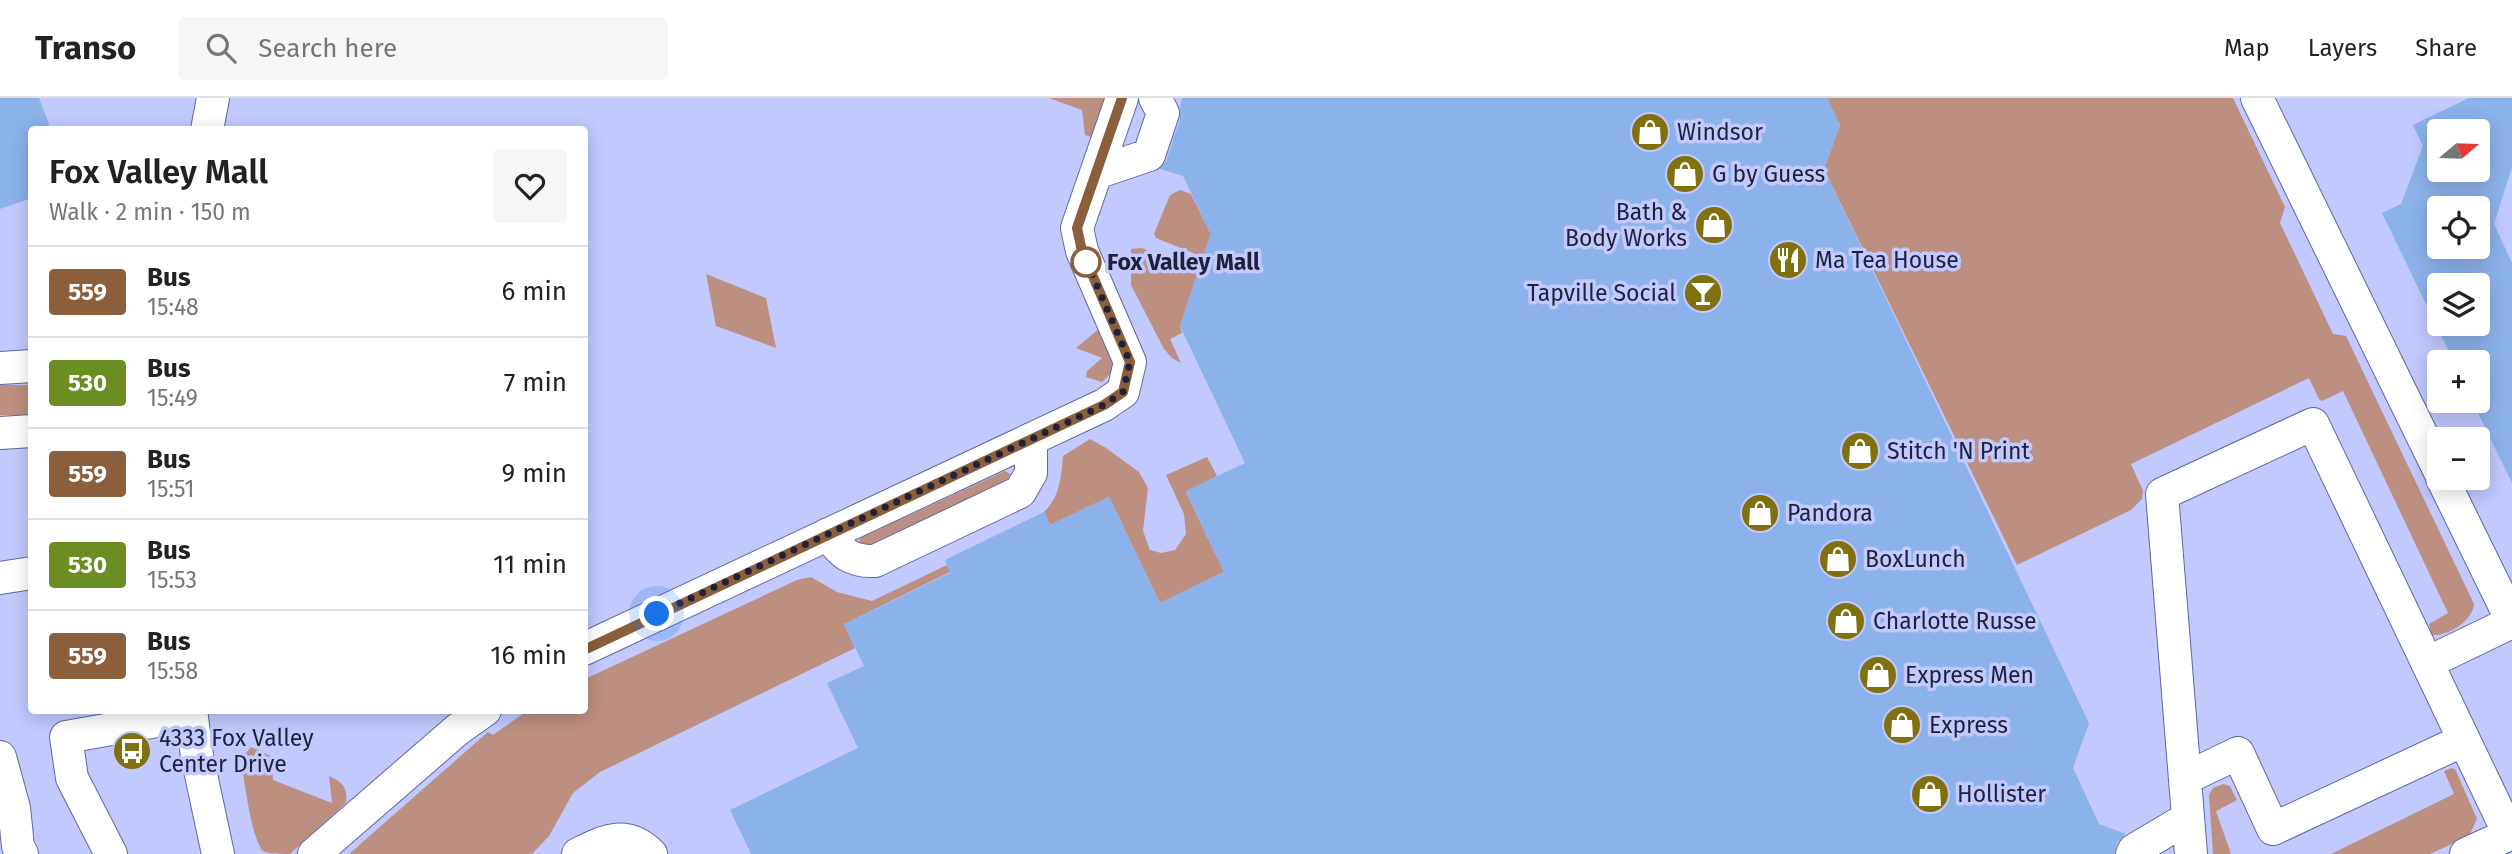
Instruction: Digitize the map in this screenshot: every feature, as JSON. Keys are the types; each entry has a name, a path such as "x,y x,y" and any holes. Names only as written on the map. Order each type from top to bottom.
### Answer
{"street":[{"path":"208,126 213,98"},
{"path":"588,647 1104,405 1123,392 1130,362 1082,251 1077,228 1122,98"},
{"path":"1096,173 1149,155 1163,113 1155,98"},
{"path":"2257,98 2427,445"},
{"path":"0,368 28,366"},
{"path":"2191,854 2161,495 2313,424 2510,834 2466,854"},
{"path":"0,433 28,431"},
{"path":"828,534 838,549 862,562 875,561 1020,492 1031,472 1031,439"},
{"path":"2427,663 2512,621 2448,490"},
{"path":"0,578 28,574"},
{"path":"111,854 72,778 65,724 180,714"},
{"path":"191,714 197,756 218,854"},
{"path":"314,854 457,730 479,714"},
{"path":"2186,778 2238,753 2273,829 2464,740"},
{"path":"0,757 14,808 18,846 22,854"},
{"path":"2132,854 2134,850 2188,818"},
{"path":"578,854 604,841 621,839 636,842 651,854"}],"shaded area":[{"path":"1049,98 1106,98 1095,135 1085,135 1082,110"},
{"path":"1827,98 2233,98 2285,207 2280,223 2333,334 2346,336 2474,604 2469,616 2452,630 2432,635 2429,624 2448,613 2343,391 2322,401 2309,378 2131,464 2143,491 2142,499 2131,510 2017,565 1824,169 1840,125"},
{"path":"1180,190 1191,194 1211,234 1203,257 1156,238 1154,234 1170,195"},
{"path":"1142,248 1198,272 1180,326 1182,333 1170,339 1181,363 1164,349 1131,285 1131,249"},
{"path":"706,274 766,298 776,348 716,326"},
{"path":"1100,328 1105,332 1115,369 1102,382 1086,377 1087,371 1102,358 1076,348"},
{"path":"0,385 28,385 28,415 0,415"},
{"path":"1090,439 1139,472 1148,488 1143,531 1150,550 1161,553 1175,550 1186,534 1184,514 1166,475 1207,457 1217,476 1186,492 1224,572 1160,603 1109,497 1050,525 1044,512 1057,493 1063,456"},
{"path":"1005,471 1010,474 1008,479 868,550 859,548 860,538"},
{"path":"947,565 950,572 844,624 855,648 600,772 573,793 549,836 532,854 349,854 488,732 493,735 523,714 588,714 588,678 797,580 811,577 837,592 872,601"},
{"path":"251,747 271,756 273,780 332,803 329,776 341,783 345,789 346,803 290,854 263,851 255,834 241,759"},
{"path":"2455,769 2477,819 2469,836 2430,854 2331,854 2454,794 2444,771"},
{"path":"2223,784 2230,786 2237,800 2216,811 2231,854 2213,854 2209,795 2213,788"}],"building":[{"path":"0,98 39,98 50,126 28,126 28,199 0,209"},
{"name":"Fox Valley Mall","path":"1182,98 1827,98 1840,125 1824,169 2089,723 2073,768 2099,824 2126,834 2118,842 2114,854 751,854 730,810 858,748 827,683 864,666 844,624 950,573 945,560 1044,512 1050,525 1109,497 1160,603 1224,572 1186,491 1245,463 1180,326 1211,234 1183,176 1160,169 1166,161 1180,119"},
{"path":"2469,98 2512,98 2512,167 2494,224 2512,263 2512,483 2490,438 2490,427 2485,427 2478,413 2490,413 2490,350 2448,350 2441,336 2490,336 2490,273 2427,273 2427,306 2382,213 2401,204 2423,146 2413,125"}],"bus line":[{"name":"559","path":"588,648 1104,405 1123,392 1130,362 1082,251 1077,228 1122,98"}],"place":[{"name":"Windsor","path":"1650,132"},
{"name":"G by Guess","path":"1685,174"},
{"name":"Bath & Body Works","path":"1714,225"},
{"name":"Ma Tea House","path":"1788,260"},
{"name":"Fox Valley Mall","path":"1086,262"},
{"name":"Tapville Social","path":"1703,293"},
{"name":"Stitch 'N Print","path":"1860,451"},
{"name":"Pandora","path":"1760,513"},
{"name":"BoxLunch","path":"1838,559"},
{"name":"Charlotte Russe","path":"1846,621"},
{"name":"Express Men","path":"1878,675"},
{"name":"Express","path":"1902,725"},
{"name":"4333 Fox Valley Center Drive","path":"132,751"},
{"name":"Hollister","path":"1930,794"}],"route":[{"path":"657,614 1104,405 1123,392 1130,362 1082,251 1086,262"}]}
